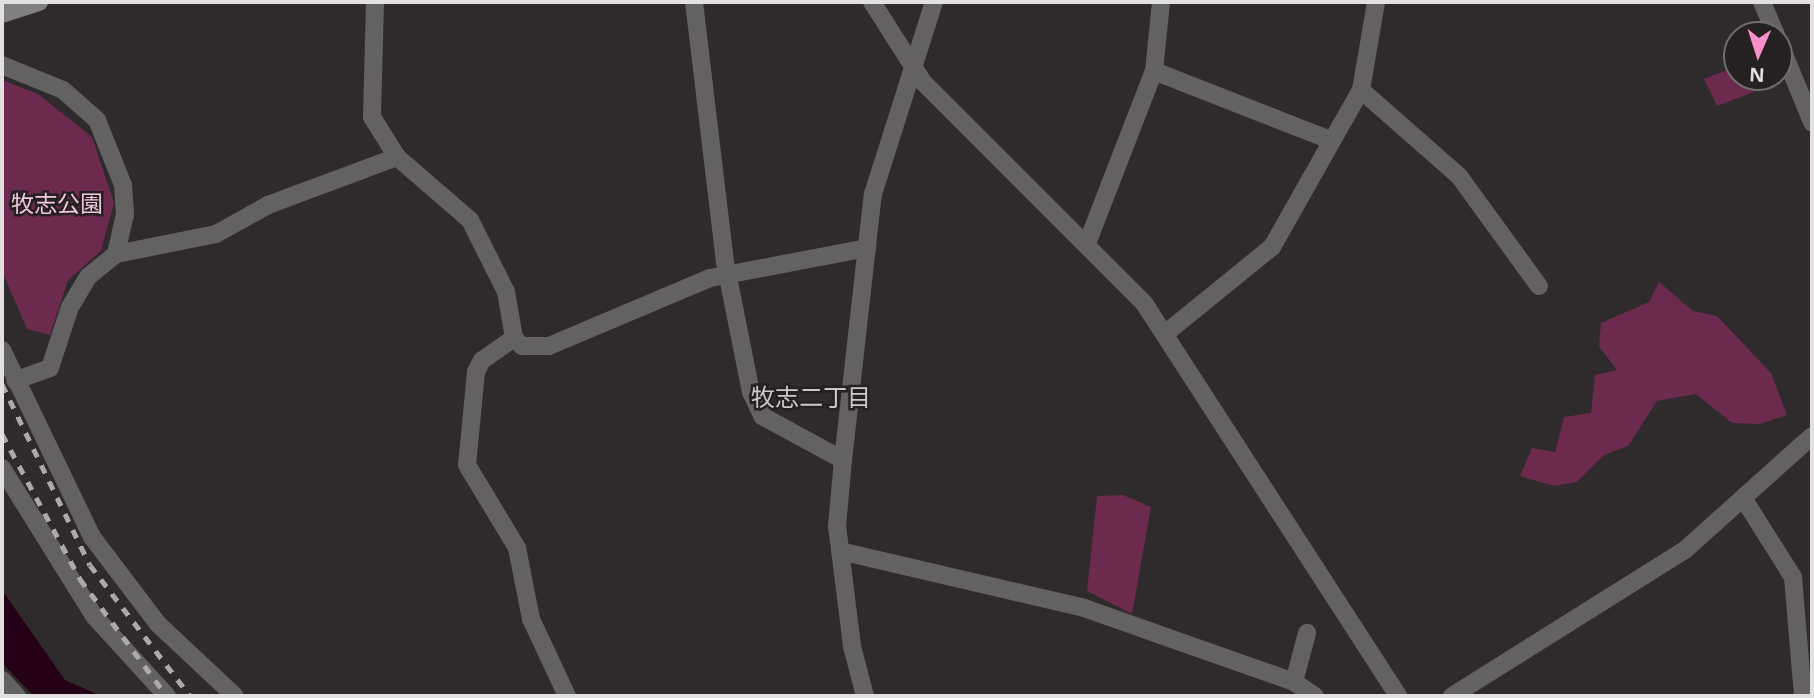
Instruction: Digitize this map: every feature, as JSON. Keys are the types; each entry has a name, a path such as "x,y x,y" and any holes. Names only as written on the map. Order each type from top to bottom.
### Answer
{"main road":[{"path":"2,13 38,2"}],"street":[{"path":"375,2 372,117 397,157 470,220 506,292 514,338"},
{"path":"694,2 728,276 756,406 774,423 843,460"},
{"path":"872,2 911,65 1088,241 1166,332 1398,696"},
{"path":"865,696 840,551 843,460 867,248 885,143 934,2"},
{"path":"1088,241 1154,71 1161,2"},
{"path":"1166,332 1272,247 1330,140 1361,90 1376,2"},
{"path":"1762,2 1770,21"},
{"path":"2,65 63,90 97,120 123,185 116,254"},
{"path":"1154,71 1330,140"},
{"path":"1793,76 1812,122"},
{"path":"1361,90 1459,176 1539,286"},
{"path":"15,381 50,368 78,290 116,254 216,234 268,205 397,157"},
{"path":"514,338 533,349 549,346 652,300 728,276 867,248"},
{"path":"514,338 482,360 476,372 467,466 517,548 531,620 567,696"},
{"path":"2,350 68,496 115,570 158,624 235,696"},
{"path":"1452,696 1686,549 1812,436"},
{"path":"2,468 94,616 167,696"},
{"path":"1743,498 1793,577 1803,696"},
{"path":"840,551 1084,608 1294,682 1315,696"},
{"path":"1294,682 1307,633"},
{"path":"2,680 17,696"}],"green space":[{"path":"1723,72 1723,91 1756,91 1717,106 1704,79"},
{"name":"牧志公園","path":"2,80 38,94 92,137 114,203 101,251 68,280 50,335 27,329 2,271"},
{"path":"1659,282 1693,311 1717,316 1771,373 1787,415 1760,424 1732,423 1696,394 1657,401 1628,446 1604,455 1577,482 1554,486 1520,476 1532,448 1555,452 1564,417 1591,413 1595,375 1617,370 1599,346 1601,323 1649,302"},
{"path":"1123,495 1151,507 1132,614 1087,591 1097,496"}],"shaded area":[{"path":"2,590 65,680 101,696 34,696 2,663"}],"railway":[{"path":"2,384 90,565 190,696"},
{"path":"2,434 80,579 167,696"}],"district":[{"name":"牧志二丁目","path":"811,397"}]}
